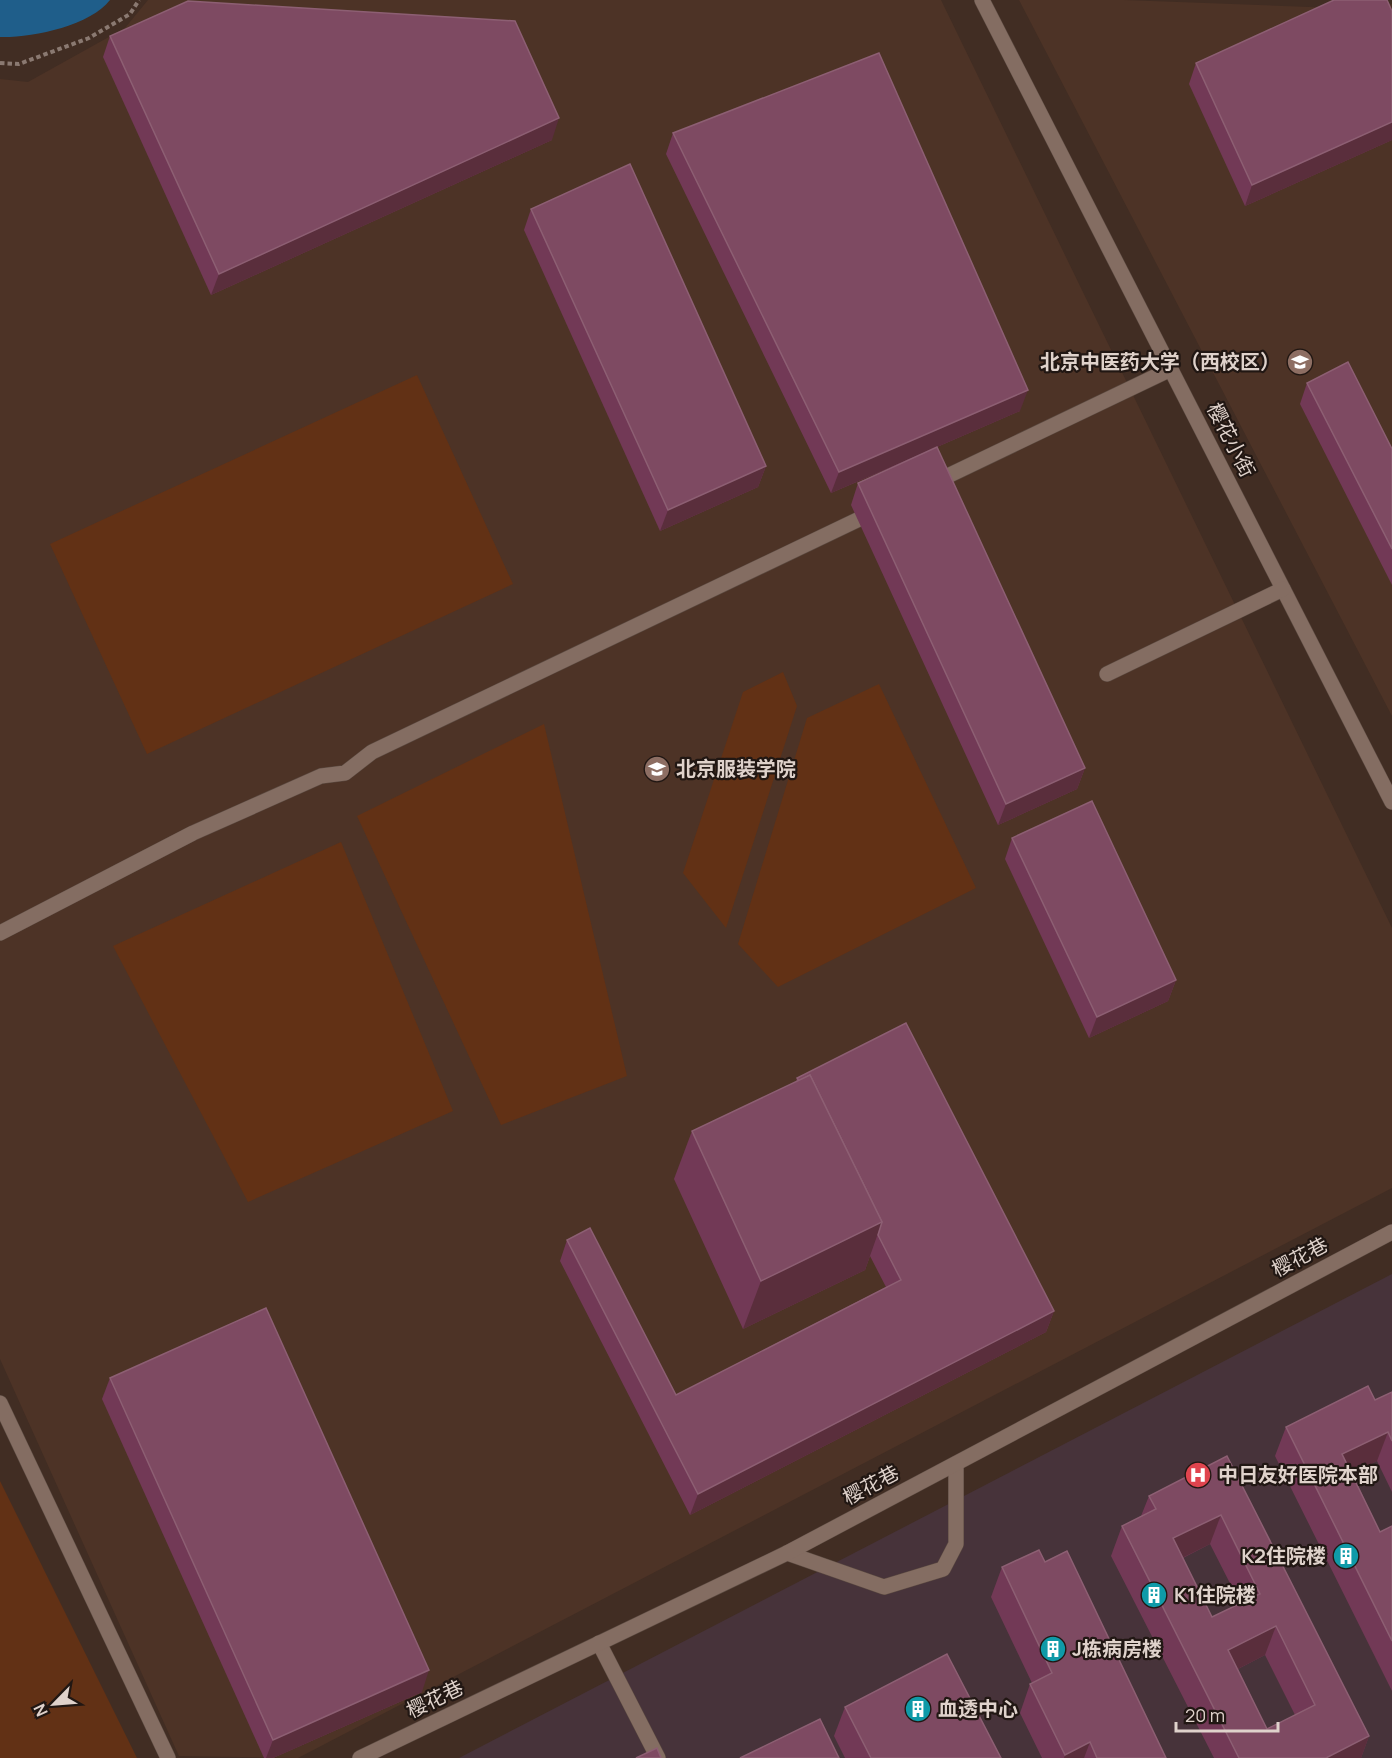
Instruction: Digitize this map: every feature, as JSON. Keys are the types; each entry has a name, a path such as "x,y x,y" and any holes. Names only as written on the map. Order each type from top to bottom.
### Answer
{"street":[{"name":"樱花小街","path":"982,0 1392,802"},
{"path":"923,488 1171,369"},
{"path":"0,933 193,833 321,776 345,772 372,752 890,504"},
{"path":"1107,674 1283,589"},
{"name":"樱花巷","path":"360,1758 788,1553 1392,1232"},
{"path":"0,1403 168,1758"},
{"path":"788,1553 884,1587 943,1569 956,1544 956,1464"},
{"path":"599,1643 658,1758"}],"path":[{"path":"0,63 19,64 89,38 130,14 139,0"}],"shaded area":[{"name":"北京服装学院","path":"148,0 941,0 1392,928 1392,1188 298,1758 179,1756 0,1359 0,79 28,82 125,28"},
{"name":"北京中医药大学（西校区）","path":"1019,0 1124,0 1335,8 1392,4 1392,716"},
{"path":"417,375 513,584 147,754 50,544"},
{"path":"783,672 797,706 726,928 683,873 743,692"},
{"path":"879,684 976,888 778,987 738,944 807,718"},
{"path":"544,724 627,1076 501,1125 357,816"},
{"path":"341,842 453,1111 248,1202 113,946"},
{"name":"中日友好医院本部","path":"1392,1274 1392,1758 459,1758 617,1676"},
{"path":"0,1481 137,1758 0,1758"}],"water":[{"path":"0,0 110,0 89,17 59,29 43,33 0,37"}],"building":[{"path":"1334,0 1387,0 1392,11 1392,122 1252,185 1196,63"},
{"path":"188,1 515,21 559,118 219,274 110,36"},
{"path":"879,53 1028,390 839,472 673,133"},
{"path":"630,164 766,466 668,510 531,209"},
{"path":"1348,362 1392,449 1392,549 1307,383"},
{"path":"937,447 1085,768 1006,804 858,483"},
{"path":"1092,801 1176,980 1097,1017 1012,838"},
{"path":"906,1023 1054,1311 698,1494 567,1240 590,1228 676,1395 901,1280 878,1235 882,1222 810,1075 799,1081 797,1078"},
{"path":"810,1075 882,1222 761,1281 692,1131"},
{"path":"266,1308 429,1670 273,1740 110,1378"},
{"path":"1368,1386 1375,1400 1392,1392 1392,1441 1388,1432 1342,1454 1380,1532 1392,1526 1392,1641 1286,1427"},
{"path":"1227,1456 1369,1736 1326,1758 1239,1758 1122,1526 1156,1509 1149,1496","holes":["1221,1515 1260,1594 1212,1617 1173,1538","1276,1626 1315,1705 1267,1729 1228,1650"]},
{"name":"J栋病房楼","path":"1039,1550 1045,1562 1067,1551 1166,1758 1097,1758 1090,1742 1065,1755 1030,1684 1052,1673 1002,1567"},
{"path":"947,1654 1001,1758 871,1758 845,1707"},
{"path":"820,1719 839,1758 740,1758"},
{"path":"657,1748 661,1758 636,1758"}],"place":[{"name":"北京中医药大学（西校区）","path":"1300,362"},
{"name":"北京服装学院","path":"657,769"},
{"name":"中日友好医院本部","path":"1198,1475"},
{"name":"K2住院楼","path":"1346,1556"},
{"name":"K1住院楼","path":"1154,1595"},
{"name":"J栋病房楼","path":"1053,1649"},
{"name":"血透中心","path":"918,1709"}]}
